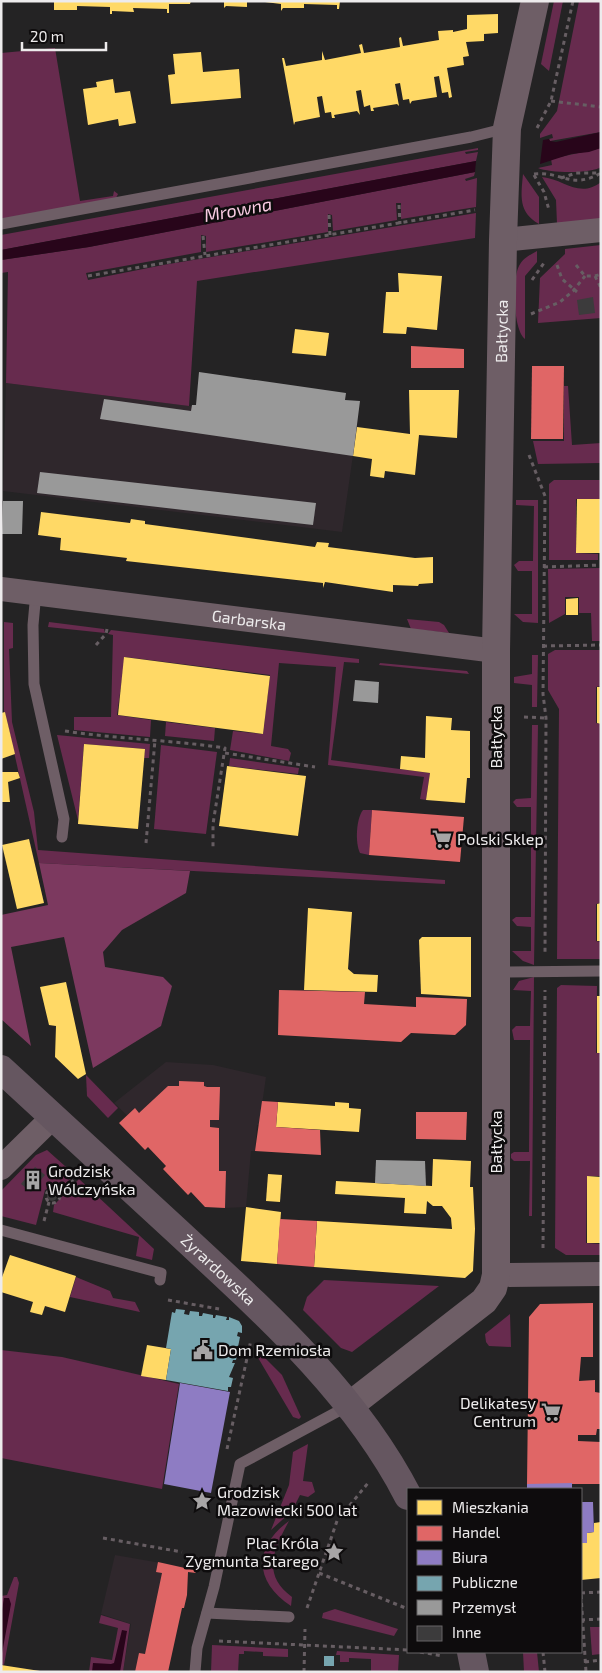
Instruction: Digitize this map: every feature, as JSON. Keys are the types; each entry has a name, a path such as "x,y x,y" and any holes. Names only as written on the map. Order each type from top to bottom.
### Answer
{"main road":[{"name":"Żyrardowska","path":"1,1069 235,1285 286,1336 349,1406 374,1439 407,1494"},
{"path":"470,1653 475,1672"}],"street":[{"name":"Bałtycka","path":"349,1406 484,1301 493,1288 496,1275 496,651 503,240 507,128 535,1"},
{"path":"503,240 601,230"},
{"name":"Garbarska","path":"1,589 496,651"},
{"path":"1,1168 53,1117"},
{"path":"496,1275 601,1274"}],"lane":[{"path":"1,224 471,137 507,128"},
{"path":"36,592 32,660 36,699 64,819 62,837"},
{"path":"496,972 601,971"},
{"path":"1,1230 161,1273 160,1280"},
{"path":"195,1672 199,1640 208,1613 240,1464 349,1406"},
{"path":"208,1613 289,1617"}],"path":[{"path":"536,130 551,102 573,1"},
{"path":"551,102 601,107"},
{"path":"530,169 544,192 549,213"},
{"path":"533,174 544,173 568,181 582,180 601,173"},
{"path":"561,178 576,173 601,173"},
{"path":"399,205 400,224"},
{"path":"88,276 464,213 483,207"},
{"path":"329,215 330,236"},
{"path":"203,236 205,256"},
{"path":"532,287 532,278 546,261 546,255"},
{"path":"556,265 562,279 575,291"},
{"path":"576,265 585,276"},
{"path":"585,276 601,274"},
{"path":"531,314 560,302 575,291 585,276"},
{"path":"595,276 601,288"},
{"path":"530,323 531,305"},
{"path":"528,453 545,496 543,646 543,694 546,718 543,1274"},
{"path":"544,567 601,564"},
{"path":"96,644 106,634"},
{"path":"543,646 601,645"},
{"path":"42,728 108,737 225,748 213,824 213,848"},
{"path":"146,843 155,740"},
{"path":"225,753 314,767"},
{"path":"59,1194 52,1189 48,1190 46,1196 49,1202 54,1202 59,1198 59,1194 80,1174"},
{"path":"168,1300 224,1310"},
{"path":"307,1612 337,1521 368,1482"},
{"path":"103,1538 182,1552"},
{"path":"319,1573 407,1609"},
{"path":"582,1594 601,1592"},
{"path":"586,1672 582,1620 601,1619"},
{"path":"304,1672 306,1627"},
{"path":"199,1640 407,1650"},
{"path":"426,1653 444,1656"},
{"path":"543,1653 545,1672"},
{"path":"585,1662 601,1660"}],"shaded area":[{"path":"554,1 563,1 549,71 541,64"},
{"path":"579,1 601,1 601,132 550,141 549,139 553,138 552,134 540,138 540,134 557,111"},
{"path":"55,48 80,201 113,196 114,191 118,194 116,198 1,219 1,53"},
{"path":"478,148 478,150 465,152 466,154 478,152 476,161 1,250 1,235"},
{"path":"601,148 601,167 596,169 570,172 538,168 552,165 551,159"},
{"path":"475,172 474,176 465,179 466,181 477,178 476,207 401,219 401,203 396,203 397,220 333,231 332,215 328,214 328,232 206,252 206,236 201,235 201,252 86,273 88,280 163,265 476,213 475,238 197,281 189,406 6,383 8,272 1,273 1,260 89,247"},
{"path":"523,174 539,197 539,224 527,214 522,203"},
{"path":"542,177 550,178 572,187 586,189 601,182 601,221 557,224 556,200"},
{"path":"601,245 601,318 538,323 540,278 565,254 565,249"},
{"path":"537,251 537,262 525,276 525,339 518,326 516,315 515,282 521,263"},
{"path":"6,383 357,427 342,532 3,491"},
{"path":"564,386 568,386 572,445 601,443 601,463 538,464 533,441 564,441"},
{"path":"554,480 601,480 601,499 576,499 576,553 598,554 598,560 549,560 549,484"},
{"path":"516,500 538,500 538,623 523,622 514,614 532,614 532,571 518,571 514,565 519,561 533,561 534,506 516,505"},
{"path":"601,568 601,641 592,641 591,613 579,613 579,597 565,597 565,614 549,623 548,569"},
{"path":"407,619 439,622 444,625 449,633 411,629"},
{"path":"4,622 13,623 13,648 9,649 12,722 34,812 38,850 445,880 445,884 39,863 4,712"},
{"path":"49,622 104,629 105,633 48,627"},
{"path":"111,630 359,659 359,663 344,662 331,760 430,773 426,800 420,799 424,777 328,765 336,667 279,663 271,746 288,749 291,753 289,761 230,750 233,731 263,734 270,675 125,657 117,715 151,720 150,737 74,730 74,717 111,717 113,635 108,634"},
{"path":"555,650 601,650 601,686 596,687 596,723 601,724 600,903 596,904 596,941 601,942 601,959 557,959 559,709 548,690 548,654"},
{"path":"532,655 538,655 537,707 532,707 532,685 514,683 514,677 532,674"},
{"path":"380,663 467,671 469,674 379,665"},
{"path":"166,722 215,728 214,741 165,736"},
{"path":"532,725 538,725 534,965 523,961 512,951 531,951 531,927 517,926 512,920 516,917 531,917 531,807 517,807 513,802 516,799 531,798"},
{"path":"57,735 150,744 149,758 144,758 145,749 84,744 78,820"},
{"path":"161,745 217,752 206,834 154,829"},
{"path":"230,758 299,768 298,774 229,766"},
{"path":"363,810 372,810 369,855 360,853 357,843 358,825"},
{"path":"39,863 190,871 186,893 122,930 103,952 105,967 163,977 172,986 161,1026 93,1068 64,937 11,947 31,1046 1,1019 1,915 48,905"},
{"path":"534,977 532,1216 529,1216 530,1161 514,1161 511,1158 511,1154 514,1152 529,1152 530,1040 514,1040 512,1030 516,1026 530,1026 531,991 513,990 519,981"},
{"path":"561,985 597,986 596,1053 600,1053 600,1176 587,1176 586,1243 601,1244 601,1255 566,1255 555,1248 557,988"},
{"path":"166,1062 213,1065 266,1077 259,1125 257,1125 255,1151 251,1151 246,1207 225,1208 114,1103"},
{"path":"86,1075 118,1108 108,1118 87,1096"},
{"path":"47,1150 75,1175 59,1190 53,1186 45,1190 36,1225 1,1216 1,1191 36,1155"},
{"path":"79,1179 154,1249 152,1260 136,1256 139,1237 53,1212 54,1205"},
{"path":"76,1277 110,1291 113,1298 135,1302 140,1312 70,1297"},
{"path":"324,1280 439,1286 352,1352 341,1348 303,1310 307,1297"},
{"path":"510,1314 511,1347 489,1346 486,1342 485,1334"},
{"path":"1,1350 62,1357 179,1384 162,1489 1,1458"},
{"path":"260,1353 282,1375 301,1417 299,1419 293,1417 257,1356"},
{"path":"308,1444 303,1481 312,1482 315,1492 308,1497 300,1495 292,1511 271,1530 289,1485 293,1452"},
{"path":"289,1521 275,1551 273,1570 282,1588 292,1597 291,1606 279,1597 270,1586 263,1564 264,1553 269,1542 277,1531"},
{"path":"115,1555 161,1563 184,1572 166,1672 123,1672 131,1624 101,1614"},
{"path":"14,1577 17,1577 19,1583 4,1665 1,1664 1,1596 7,1595"},
{"path":"335,1609 398,1629 394,1636 322,1618 323,1613"},
{"path":"101,1615 130,1624 123,1672 89,1672 91,1657 112,1660 118,1628 99,1623"},
{"path":"590,1627 601,1627 601,1654 592,1655"},
{"path":"212,1645 288,1649 288,1657 263,1656 263,1652 244,1651 244,1654 239,1654 238,1672 211,1672"},
{"path":"337,1651 399,1655 398,1672 371,1672 371,1659 349,1658 349,1662 340,1662 340,1655 336,1655"},
{"path":"523,1653 537,1653 539,1672 524,1672"}],"water":[{"path":"601,132 601,148 589,152 571,154 540,164 543,140 549,139 556,142"},
{"name":"Mrowna","path":"476,161 475,172 89,247 1,260 1,250"},
{"path":"4,1598 9,1598 11,1604 1,1659 1,1616"},
{"path":"122,1630 127,1631 120,1672 92,1672 93,1663 114,1663"}],"building: Mieszkania":[{"path":"54,1 191,1 190,4 169,4 169,13 167,13 167,9 133,8 134,12 112,11 112,14 110,14 110,7 77,6 77,10 54,10"},
{"path":"224,1 247,1 247,7 226,6 224,8"},
{"path":"257,1 340,1 339,9 337,9 337,5 304,4 304,8 283,8 281,11 281,4"},
{"path":"498,14 498,33 484,34 484,41 466,42 469,56 463,57 464,65 447,68 452,97 449,98 448,92 442,93 439,76 434,77 437,97 412,101 410,104 409,99 403,100 400,83 395,84 399,106 397,104 373,108 374,111 371,111 370,105 364,107 361,90 356,91 360,115 357,111 334,115 335,118 332,118 331,112 325,113 322,96 317,97 320,117 295,122 294,125 282,58 284,58 286,66 322,60 322,51 325,60 361,53 359,45 362,44 364,53 400,47 399,38 401,37 403,46 439,40 438,31 453,30 453,32 467,29 467,15"},
{"path":"201,52 203,72 239,69 241,98 171,104 168,75 175,74 173,54"},
{"path":"113,79 115,93 130,91 136,123 119,126 118,119 88,125 83,89 97,87 96,82"},
{"path":"398,273 442,276 437,330 407,327 406,334 383,333 386,292 399,292"},
{"path":"295,329 329,333 326,356 292,353"},
{"path":"409,390 459,390 457,438 419,435 415,475 385,471 384,478 370,476 372,459 353,456 357,427 410,434"},
{"path":"577,499 601,499 601,553 576,553"},
{"path":"41,512 130,523 131,519 145,521 145,524 315,547 317,542 329,543 328,547 415,558 433,557 433,583 419,584 418,586 393,585 393,592 325,582 323,588 323,583 126,561 127,558 60,550 61,538 38,535"},
{"path":"578,598 578,615 566,615 566,599"},
{"path":"124,657 270,676 263,734 118,715"},
{"path":"597,687 601,687 601,724 597,723"},
{"path":"5,712 15,754 1,759 1,713"},
{"path":"426,716 452,718 451,730 470,731 470,778 467,778 465,803 426,800 430,773 400,769 401,756 425,758"},
{"path":"84,744 145,749 138,829 78,824"},
{"path":"227,766 306,776 298,836 219,826"},
{"path":"1,772 18,772 20,778 8,782 10,802 1,802"},
{"path":"29,839 44,903 17,909 2,845"},
{"path":"601,903 601,941 597,941 597,904"},
{"path":"308,908 352,912 348,969 354,974 378,975 377,992 304,990"},
{"path":"422,937 471,937 471,997 421,994 419,940"},
{"path":"66,982 86,1074 78,1079 55,1057 56,1026 49,1025 40,987"},
{"path":"597,996 601,996 601,1053 597,1053"},
{"path":"278,1102 335,1106 335,1102 349,1103 349,1108 361,1109 359,1132 276,1127"},
{"path":"433,1159 471,1161 470,1187 473,1187 475,1229 473,1271 465,1278 314,1267 317,1221 452,1229 451,1218 442,1206 433,1206 427,1201 426,1214 404,1213 405,1198 335,1194 336,1181 432,1186"},
{"path":"268,1174 282,1175 280,1202 266,1201"},
{"path":"587,1176 601,1177 601,1243 587,1243"},
{"path":"246,1207 281,1212 277,1264 241,1261"},
{"path":"10,1255 76,1276 65,1312 45,1306 42,1315 30,1312 33,1302 1,1292 1,1280"},
{"path":"147,1345 171,1349 166,1380 141,1376"},
{"path":"601,1522 601,1578 582,1580 582,1543 587,1543 587,1533 594,1532 594,1523"},
{"path":"1,1665 40,1671 40,1672 1,1672"}],"building: Handel":[{"path":"411,346 464,349 464,368 411,368"},
{"path":"532,366 564,366 563,439 531,439"},
{"path":"372,810 464,817 460,862 369,855"},
{"path":"279,990 365,992 364,1004 416,1007 416,997 467,999 466,1025 455,1035 411,1033 401,1042 278,1035"},
{"path":"179,1081 204,1082 204,1086 207,1087 220,1087 219,1120 210,1120 210,1127 219,1128 219,1171 226,1171 225,1208 205,1207 191,1192 188,1195 163,1169 166,1166 148,1147 145,1150 119,1123 135,1108 139,1113 168,1086 179,1086"},
{"path":"262,1101 278,1102 276,1127 320,1130 321,1155 255,1151"},
{"path":"416,1112 467,1112 466,1140 416,1139"},
{"path":"280,1219 317,1221 314,1267 277,1264"},
{"path":"593,1303 593,1357 581,1357 579,1381 595,1380 595,1392 601,1393 601,1429 597,1429 596,1435 578,1435 578,1441 601,1442 601,1484 527,1484 529,1317 540,1304"},
{"path":"158,1562 194,1570 196,1573 188,1572 187,1595 184,1608 182,1608 168,1672 135,1672 139,1653 145,1654 162,1573 156,1572"}],"building: Biura":[{"path":"180,1383 230,1392 211,1493 164,1484"},
{"path":"572,1483 572,1488 527,1488 527,1484"},
{"path":"582,1502 593,1502 594,1532 587,1533 587,1543 582,1543"}],"building: Publiczne":[{"name":"Dom Rzemiosła","path":"176,1309 185,1310 184,1314 189,1315 190,1311 199,1312 199,1316 202,1316 203,1313 213,1315 213,1318 216,1315 227,1317 226,1320 229,1320 229,1317 239,1321 242,1326 242,1333 238,1332 237,1336 240,1337 238,1347 236,1346 235,1350 238,1351 236,1360 233,1360 232,1363 235,1363 229,1377 233,1378 228,1391 166,1380 171,1349 166,1348 172,1312 175,1313"},
{"path":"324,1656 334,1656 334,1666 324,1666"}],"building: Przemysł":[{"path":"199,372 346,393 345,400 360,401 353,456 100,419 104,399 191,411 192,405 196,405"},
{"path":"40,472 316,503 313,525 37,493"},
{"path":"3,501 23,501 22,534 2,534"},
{"path":"355,680 379,682 378,703 353,701"},
{"path":"376,1160 425,1161 426,1186 375,1183"}],"building: Inne":[{"path":"593,297 595,313 579,315 577,300"},
{"name":"Grodzisk Wólczyńska","path":"35,1167 45,1175 31,1192 21,1184"},
{"path":"52,1191 57,1196 52,1201 47,1196"}],"place":[{"name":"Polski Sklep","path":"442,839"},
{"name":"Grodzisk Wólczyńska","path":"33,1180"},
{"name":"Dom Rzemiosła","path":"203,1350"},
{"name":"Delikatesy Centrum","path":"551,1412"},
{"name":"Grodzisk Mazowiecki 500 lat","path":"202,1501"},
{"name":"Plac Króla Zygmunta Starego","path":"334,1552"}]}
